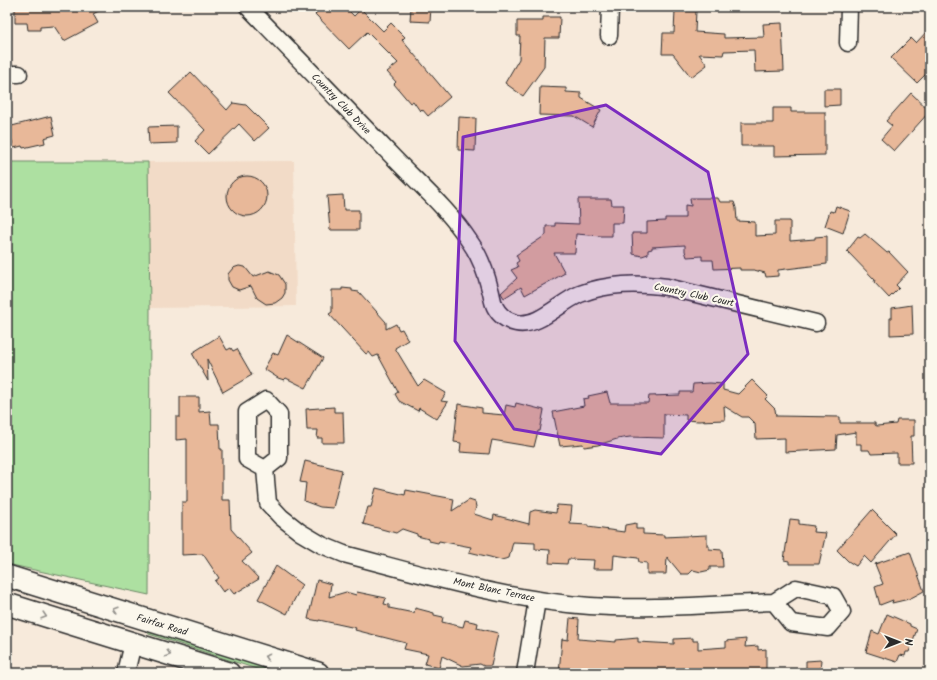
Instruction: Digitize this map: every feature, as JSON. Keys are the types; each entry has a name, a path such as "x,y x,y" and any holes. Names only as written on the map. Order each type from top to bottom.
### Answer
{"main road":[{"name":"Fairfax Road","path":"7,576 318,673"},
{"path":"7,604 229,673"},
{"path":"133,643 160,631 206,645 220,643"}],"street":[{"name":"Country Club Drive","path":"248,7 435,199"},
{"path":"609,36 610,7"},
{"path":"848,43 849,7"},
{"name":"Country Club Court","path":"435,199 471,243 482,265 494,305 499,313 515,323 525,324 534,322 559,305 580,295 599,288 622,284 646,284 667,287 816,323"},
{"name":"Mont Blanc Terrace","path":"265,468 268,503 280,517 322,545 344,554 489,591 537,600 589,606 641,608 774,602"},
{"path":"525,673 537,600"},
{"path":"126,673 133,643"}],"highlighted area":[{"path":"606,105 708,172 748,354 661,454 514,429 455,341 463,137"}],"shaded area":[{"path":"294,161 296,306 150,308 148,162"}],"green space":[{"path":"7,162 148,162 150,308 149,595 7,564"},
{"path":"148,628 280,671 266,672 149,634 147,631"}],"building":[{"path":"15,7 106,7 93,14 98,23 64,41 54,26 40,27 40,30 28,30 27,23 15,23"},
{"path":"322,7 345,7 354,16 361,9 383,31 391,23 405,37 402,40 450,97 428,116 422,109 420,111 413,101 410,103 394,84 396,82 387,72 398,63 367,32 349,49 315,14"},
{"path":"411,7 431,7 430,22 410,21"},
{"path":"675,10 696,11 695,32 724,34 724,38 764,37 763,24 782,23 784,71 755,72 754,50 724,51 723,55 699,54 707,65 691,77 673,54 662,54 663,33 674,33"},
{"path":"543,17 560,17 559,38 545,38 544,67 523,96 505,83 519,59 520,36 517,36 517,21 543,21"},
{"path":"930,28 930,70 917,83 891,58 911,38 916,43"},
{"path":"191,72 227,110 233,103 246,105 269,128 255,141 239,124 208,154 195,141 205,130 169,93"},
{"path":"540,87 566,88 566,92 581,93 581,98 601,110 592,127 574,116 539,115"},
{"path":"824,89 840,89 840,105 824,106"},
{"path":"911,93 930,111 894,151 881,139 892,126 886,121"},
{"path":"773,108 791,108 791,112 825,112 825,155 774,156 774,146 741,146 741,123 773,123"},
{"path":"51,116 55,135 44,138 45,143 23,148 22,146 14,148 8,127"},
{"path":"459,117 476,118 475,151 458,150"},
{"path":"177,126 177,143 149,144 148,127"},
{"path":"251,176 258,179 264,185 267,196 266,204 258,213 251,216 243,216 236,213 228,204 227,192 230,185 239,177"},
{"path":"343,195 344,210 359,210 359,230 330,230 327,196"},
{"path":"690,198 718,198 720,202 734,202 737,221 755,222 755,236 775,235 775,221 790,221 790,241 815,239 815,237 827,236 827,264 778,270 778,276 766,277 765,273 754,270 740,270 740,268 714,269 713,260 702,260 702,256 687,257 685,245 652,247 652,249 648,250 648,254 642,256 633,254 632,233 647,233 647,222 665,221 665,218 685,218 685,205 691,206"},
{"path":"578,199 611,199 612,205 624,205 623,223 612,223 612,236 576,234 575,253 554,253 565,273 525,295 521,287 504,298 501,293 517,278 511,270 518,267 516,263 519,261 516,255 546,235 546,226 555,226 555,223 579,224"},
{"path":"836,206 850,211 843,233 825,226 830,211 834,212"},
{"path":"865,234 887,253 889,252 908,272 896,285 899,288 889,298 874,282 875,280 847,251 858,237 860,238"},
{"path":"239,266 245,267 253,277 269,271 279,275 285,284 285,293 282,298 275,303 266,304 257,298 251,286 239,290 232,287 228,280 228,274 233,268"},
{"path":"342,288 352,289 352,291 359,292 386,322 386,329 396,324 399,330 402,329 408,340 395,348 418,386 424,380 446,393 441,401 448,402 437,419 419,408 418,411 399,401 395,394 398,392 378,355 373,357 369,352 366,354 329,314 332,312 332,290 342,290"},
{"path":"912,305 913,334 890,335 890,318 892,318 892,308"},
{"path":"287,335 323,358 306,388 286,378 284,380 278,378 264,369 273,353 278,355"},
{"path":"219,336 227,350 231,348 233,351 237,349 252,375 223,392 207,359 208,381 192,353"},
{"path":"752,380 768,396 765,399 775,409 776,416 840,417 840,423 875,423 877,426 896,424 897,420 914,420 914,436 911,436 912,463 897,463 897,453 871,454 869,450 861,450 861,444 856,444 856,432 837,435 836,449 785,452 785,438 756,439 755,424 748,417 742,417 724,406 725,420 686,420 686,415 664,414 664,438 630,437 584,447 583,444 560,446 553,412 584,406 583,399 589,398 588,396 607,392 610,403 648,403 649,396 680,395 680,392 692,392 693,384 723,384 723,390 738,394"},
{"path":"180,397 199,397 199,412 210,411 211,424 219,424 220,449 222,449 222,500 230,500 231,529 252,553 242,561 259,579 234,594 229,588 223,592 215,581 219,578 203,554 182,555 182,502 187,502 187,439 176,440 176,417 180,417"},
{"path":"516,403 544,410 540,431 538,431 534,447 492,440 489,454 460,452 461,443 454,442 458,404 482,408 482,413 504,415 506,405 515,407"},
{"path":"334,407 334,412 343,412 344,443 322,443 322,438 317,438 318,430 307,430 306,409"},
{"path":"305,461 342,470 333,508 320,507 304,501 306,483 300,482"},
{"path":"376,488 405,495 406,490 454,499 452,511 469,500 475,502 476,507 474,514 493,520 494,515 529,524 530,512 535,510 556,513 557,505 572,506 570,524 588,525 588,527 624,532 625,525 636,523 636,529 643,529 643,534 664,535 664,537 707,535 707,546 709,546 709,549 722,550 723,567 710,567 710,570 701,572 693,570 689,574 681,574 667,557 666,574 647,574 647,563 639,562 638,558 614,555 613,569 593,569 594,560 568,559 567,564 549,563 550,550 535,549 535,543 513,542 509,558 501,560 469,552 471,547 439,541 438,543 429,541 429,539 417,536 417,534 402,529 396,533 363,524 368,507 371,507"},
{"path":"872,510 896,534 871,563 864,556 856,566 848,561 837,550"},
{"path":"790,519 799,520 799,524 814,526 813,532 826,533 819,564 789,564 789,561 784,560"},
{"path":"910,552 924,591 909,599 892,603 893,600 880,605 875,587 883,584 875,564"},
{"path":"276,566 302,585 287,614 258,599"},
{"path":"317,580 331,584 329,597 346,592 356,595 357,592 386,598 384,604 389,605 389,608 414,613 415,608 434,613 434,615 443,617 442,622 463,627 465,620 478,623 477,628 498,633 491,666 484,666 480,664 463,666 442,656 439,668 425,664 428,654 404,649 406,643 355,630 356,628 308,619"},
{"path":"887,614 910,624 910,626 917,629 909,652 906,652 905,656 900,655 897,662 866,652 872,631 879,634"},
{"path":"570,618 579,619 578,639 616,642 616,640 638,638 638,642 674,644 674,639 693,638 693,641 698,641 698,649 726,647 726,641 746,639 745,647 758,646 758,650 766,649 766,673 681,673 681,671 616,673 616,670 595,669 594,673 559,673 562,639 568,640"},
{"path":"821,660 820,673 806,673 806,661"}]}
